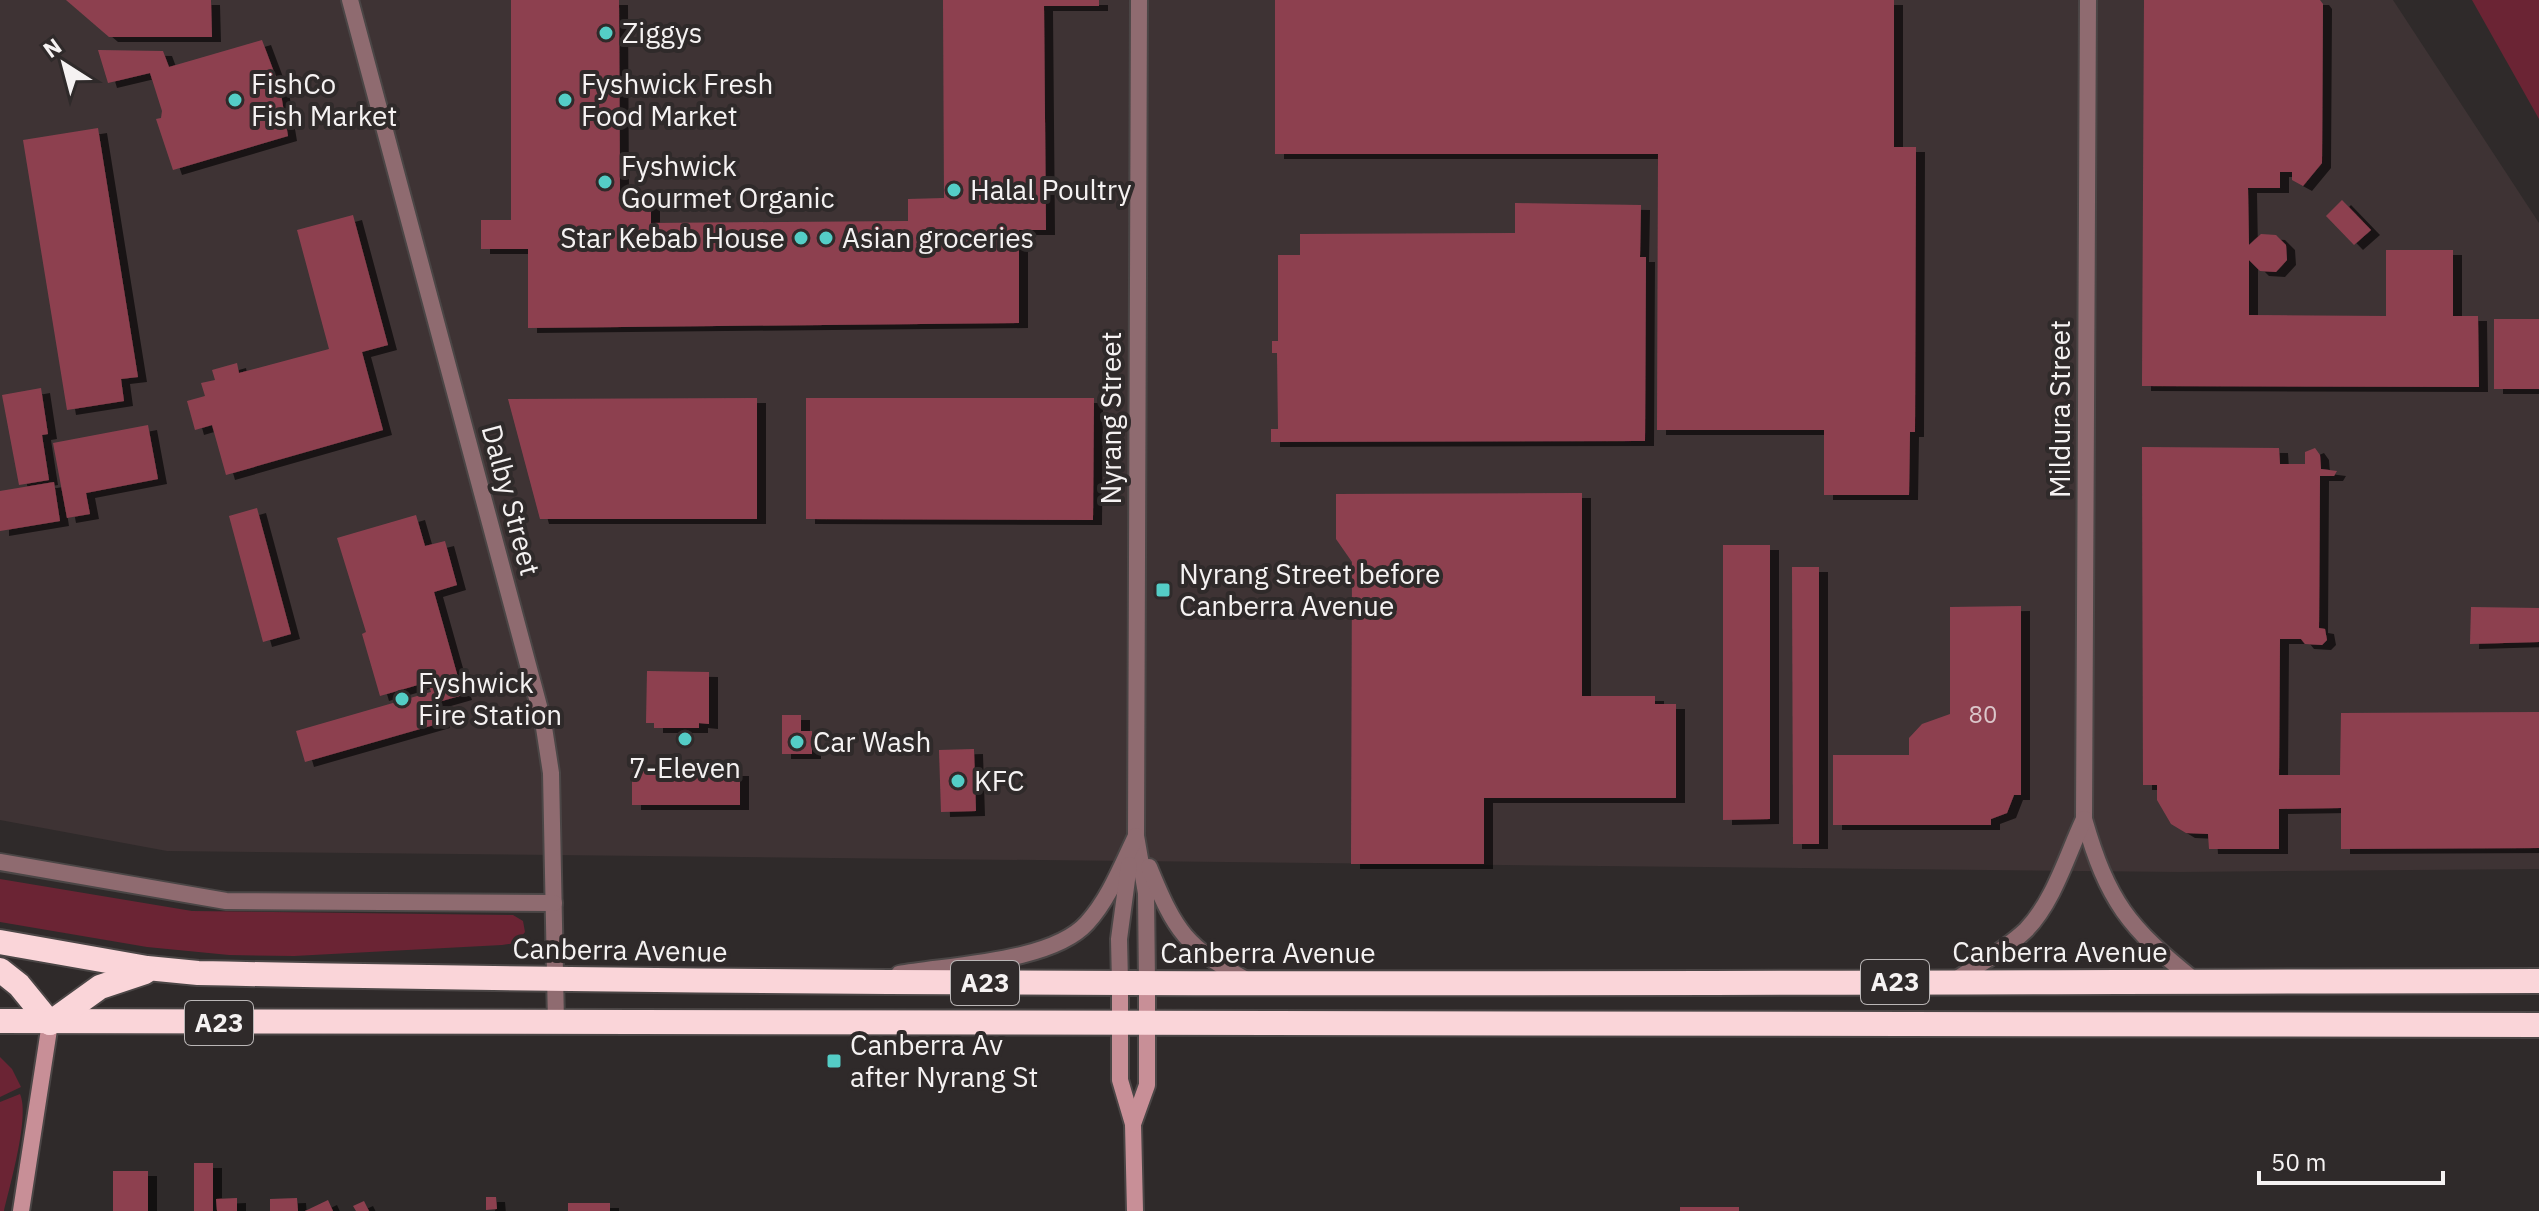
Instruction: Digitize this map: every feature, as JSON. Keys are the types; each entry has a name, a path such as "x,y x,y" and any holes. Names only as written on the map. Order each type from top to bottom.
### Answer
{"highway":[{"name":"Canberra Avenue","path":"0,942 163,970 555,980 1147,984 2539,981"},
{"path":"0,970 19,985 50,1023 111,982 135,973 163,970"},
{"name":"A23","path":"0,1021 2539,1025"}],"street":[{"name":"Dalby Street","path":"350,0 543,721 551,773 556,1023"},
{"name":"Nyrang Street","path":"1133,1124 1147,1085 1148,1023 1146,893 1136,836 1139,0"},
{"name":"Mildura Street","path":"2088,0 2084,819 2097,865 2120,911 2145,939 2195,981"},
{"name":"Mildura Street","path":"1952,982 2004,948 2044,908 2084,819"},
{"name":"Nyrang Street","path":"1135,1211 1133,1124 1120,1080 1119,1022 1123,896 1136,836"},
{"path":"850,982 1014,957 1057,944 1087,924 1112,886 1136,836"},
{"path":"1136,836 1170,919 1192,946 1251,983"},
{"name":"Canberra Avenue","path":"0,862 226,901 554,903"},
{"path":"21,1211 50,1023"}],"shaded area":[{"path":"0,0 2393,0 2539,223 2539,869 2180,872 167,851 0,820"},
{"path":"2472,0 2539,0 2539,119"},
{"path":"0,879 192,911 513,915 523,921 525,932 516,943 502,945 294,956 229,955 147,947 0,922"},
{"path":"0,1057 12,1069 21,1087 0,1097"},
{"path":"20,1094 23,1118 18,1151 4,1211 0,1211 0,1102"}],"building":[{"path":"66,0 211,0 212,37 109,37"},
{"name":"Fyshwick Fresh Food Market","path":"511,0 619,0 620,194 651,194 651,223 908,221 908,199 944,198 943,0 1099,0 1099,6 1044,6 1046,230 1019,230 1019,323 528,328 528,249 481,249 481,220 511,220"},
{"path":"1275,0 1894,0 1894,147 1916,147 1915,432 1910,432 1909,495 1824,495 1824,430 1657,430 1658,154 1275,154"},
{"path":"2144,0 2320,0 2323,4 2322,163 2303,186 2292,180 2292,172 2280,172 2280,188 2248,188 2249,245 2261,234 2276,235 2286,245 2287,260 2276,272 2260,271 2249,260 2249,315 2386,316 2386,250 2453,250 2453,316 2478,316 2479,387 2142,386"},
{"path":"262,40 280,88 288,136 173,170 156,119 161,118 162,111 150,73 108,83 98,50 163,51 169,67"},
{"path":"98,128 138,377 121,379 124,401 67,410 23,140"},
{"path":"2342,200 2371,230 2354,245 2326,216"},
{"path":"1515,203 1641,205 1640,257 1646,257 1645,441 1271,442 1271,429 1278,429 1277,353 1272,353 1272,341 1278,341 1278,255 1300,255 1300,234 1515,233"},
{"path":"353,215 388,345 362,352 383,430 226,475 212,425 195,430 187,401 205,396 201,383 215,380 212,370 237,363 239,373 329,349 297,230"},
{"path":"2494,319 2539,319 2539,389 2494,389"},
{"path":"41,388 48,434 42,435 49,480 19,485 2,395"},
{"path":"757,398 757,519 540,519 508,399"},
{"path":"806,398 1094,398 1093,520 806,519"},
{"path":"148,425 158,479 86,493 90,514 67,518 53,443"},
{"path":"2142,447 2279,448 2280,464 2305,464 2305,452 2315,448 2320,455 2321,469 2337,471 2334,476 2320,476 2319,628 2325,629 2327,640 2322,645 2305,644 2301,639 2280,639 2279,775 2340,775 2341,713 2539,712 2539,848 2341,849 2341,808 2279,809 2279,849 2209,849 2208,834 2186,833 2171,824 2157,800 2157,785 2143,785"},
{"path":"54,482 60,521 0,531 0,491"},
{"path":"1582,493 1582,696 1655,696 1655,704 1676,704 1676,798 1484,798 1484,864 1351,864 1352,562 1336,539 1336,494"},
{"path":"257,508 291,634 263,642 229,516"},
{"path":"416,515 425,546 445,541 457,585 434,592 463,695 435,703 441,723 305,762 296,731 431,692 428,682 380,696 362,634 366,632 337,538"},
{"path":"1723,545 1770,545 1770,819 1723,820"},
{"path":"1792,567 1819,567 1819,844 1793,844"},
{"path":"2021,606 2021,795 2014,795 2007,813 1991,819 1991,825 1833,825 1833,755 1909,755 1909,738 1922,724 1950,714 1950,607"},
{"path":"2471,607 2539,608 2539,642 2470,644"},
{"path":"647,671 709,672 709,724 699,723 699,728 654,728 654,723 646,723"},
{"name":"Car Wash","path":"782,715 801,715 801,731 812,731 812,754 782,754"},
{"name":"KFC","path":"974,749 976,811 941,812 939,750"},
{"path":"632,771 740,771 740,805 632,805"},
{"path":"194,1163 213,1163 213,1211 194,1211"},
{"path":"113,1171 148,1171 148,1211 113,1211"},
{"path":"486,1197 496,1197 497,1209 486,1210"},
{"path":"237,1198 237,1211 217,1211 216,1199"},
{"path":"297,1198 298,1211 270,1211 270,1199"},
{"path":"328,1200 333,1211 305,1211"},
{"path":"364,1201 369,1211 356,1211 353,1206"},
{"path":"568,1203 610,1203 610,1211 568,1211"},
{"path":"1680,1207 1739,1207 1739,1211 1680,1211"}],"place":[{"name":"Ziggys","path":"606,33"},
{"name":"FishCo Fish Market","path":"235,100"},
{"name":"Fyshwick Fresh Food Market","path":"565,100"},
{"name":"Fyshwick Gourmet Organic","path":"605,182"},
{"name":"Halal Poultry","path":"954,190"},
{"name":"Star Kebab House","path":"801,238"},
{"name":"Asian groceries","path":"826,238"},
{"name":"Nyrang Street before Canberra Avenue","path":"1163,590"},
{"name":"Fyshwick Fire Station","path":"402,699"},
{"name":"7-Eleven","path":"685,739"},
{"name":"Car Wash","path":"797,742"},
{"name":"KFC","path":"958,781"},
{"name":"Canberra Av after Nyrang St","path":"834,1061"}]}
